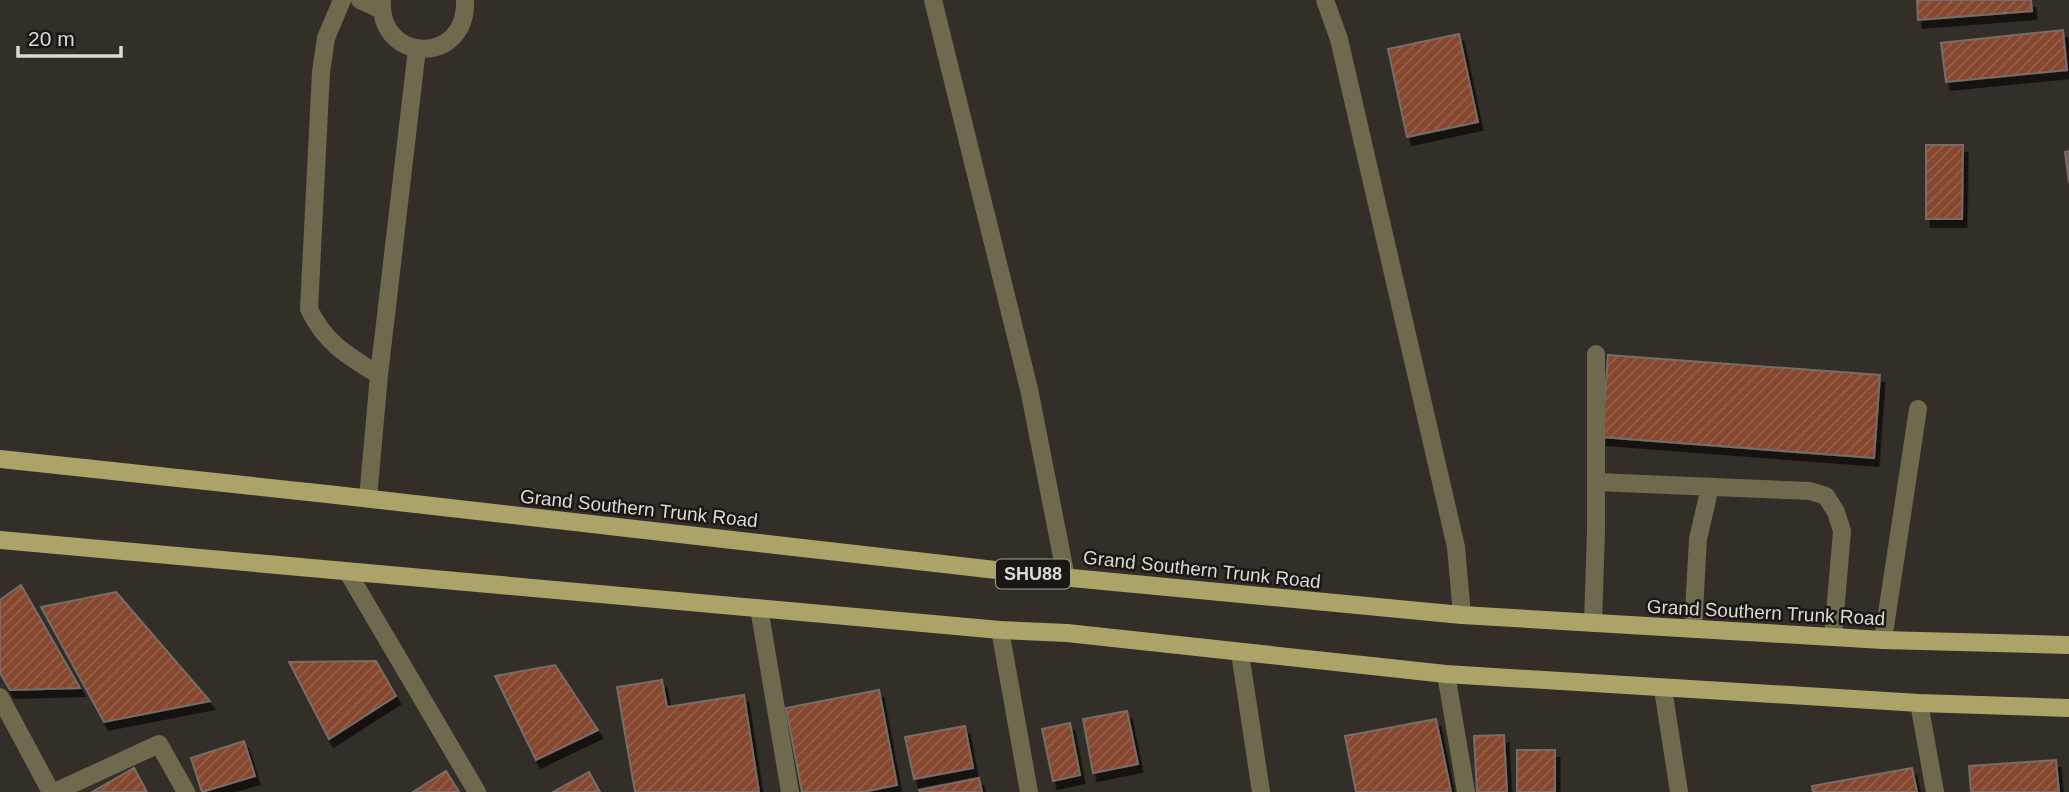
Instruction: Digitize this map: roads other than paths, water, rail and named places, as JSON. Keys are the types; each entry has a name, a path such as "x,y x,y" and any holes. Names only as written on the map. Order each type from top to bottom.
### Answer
{"main road":[{"name":"Grand Southern Trunk Road","path":"0,459 1066,577 1462,615 1883,640 2069,645"},
{"path":"0,540 1000,630 1067,633 1446,674 1919,704 2069,708"}],"street":[{"path":"342,0 326,38 321,72 309,309 327,339 349,357 379,375"},
{"path":"360,0 382,5 385,24 393,36 404,45 417,49 444,45 455,36 466,12 466,0"},
{"path":"933,0 1029,389 1066,577"},
{"path":"1325,0 1339,39 1456,547 1462,615"},
{"path":"368,498 379,375 417,49"},
{"path":"1593,623 1597,482 1596,354"},
{"path":"1883,640 1918,409"},
{"path":"1597,482 1811,491 1826,496 1836,512 1842,531 1833,637"},
{"path":"1693,629 1698,539 1710,487"},
{"path":"347,571 477,792"},
{"path":"759,608 790,792"},
{"path":"1000,630 1029,792"},
{"path":"1240,653 1261,792"},
{"path":"1446,674 1466,792"},
{"path":"1662,689 1679,792"},
{"path":"0,697 53,792 159,744 186,792"},
{"path":"1919,704 1935,792"}]}
